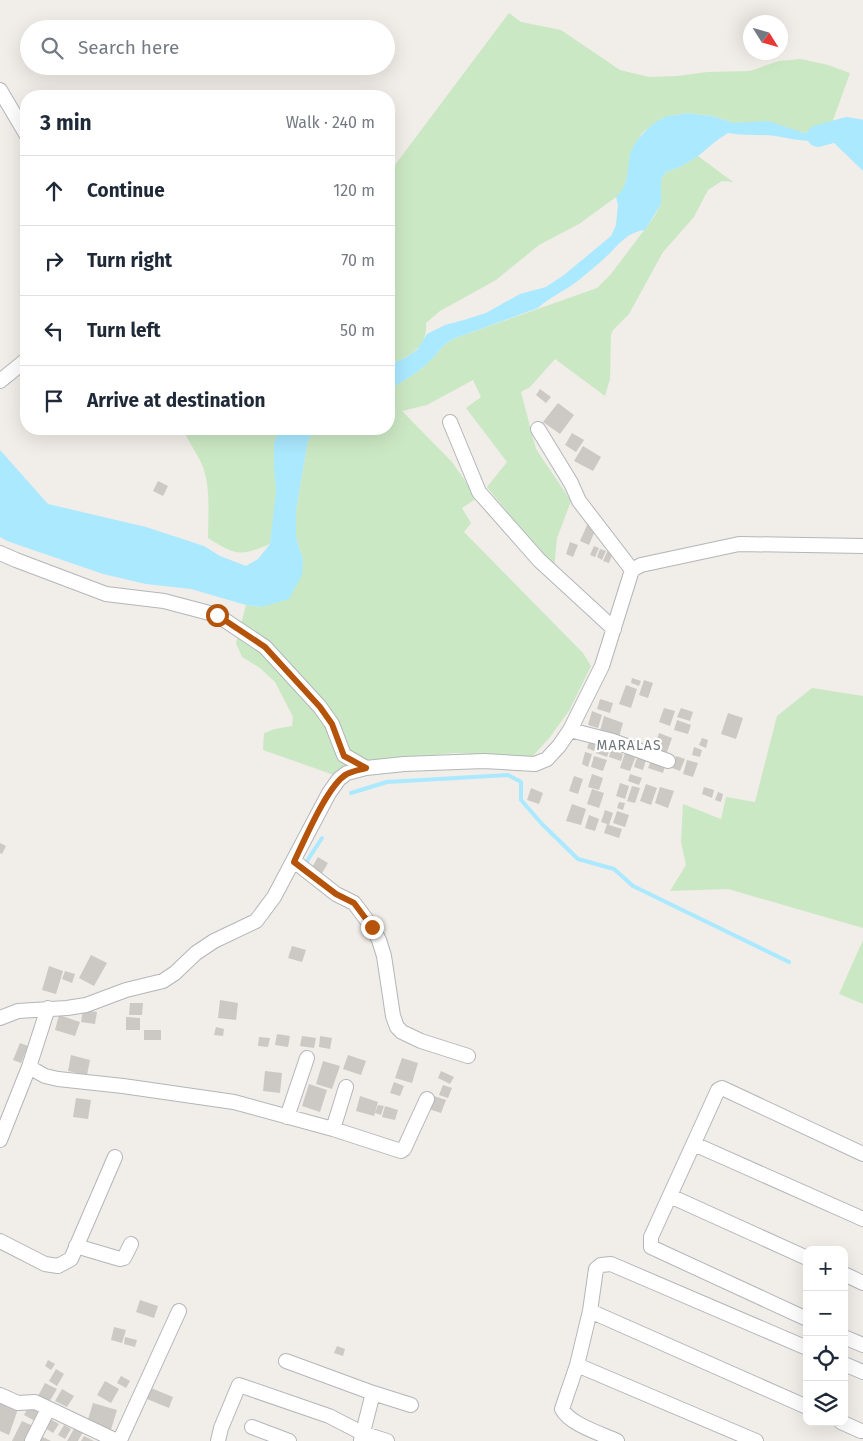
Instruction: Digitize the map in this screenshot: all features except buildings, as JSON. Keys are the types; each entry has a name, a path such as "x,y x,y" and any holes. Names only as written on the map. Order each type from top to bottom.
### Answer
{"street":[{"path":"0,90 20,124"},
{"path":"0,381 20,365"},
{"path":"450,422 479,492 539,560 614,629"},
{"path":"538,429 571,483 580,502 632,570"},
{"path":"0,1018 18,1011 86,1005 126,990 163,981 174,974 196,953 214,941 256,921 274,897 294,862 329,793 339,779 347,773 366,768 404,764 484,761 535,764 547,759 570,730 602,666 632,570 641,565 739,544 863,546"},
{"path":"0,553 106,594 164,601 217,615 265,647 320,707 332,724 344,756 366,768"},
{"path":"570,730 613,741 668,761"},
{"path":"294,862 336,894 354,903 372,927 384,956 393,1016 397,1027 402,1032 421,1041 468,1056"},
{"path":"0,1140 29,1067 48,1008"},
{"path":"288,1117 307,1058"},
{"path":"29,1067 45,1076 58,1079 217,1098 333,1129 402,1151 427,1099"},
{"path":"333,1129 346,1087"},
{"path":"803,1317 651,1247 651,1237 718,1090 722,1088 863,1154"},
{"path":"694,1144 863,1219"},
{"path":"0,1241 45,1264 58,1266 71,1259 115,1157"},
{"path":"670,1196 803,1256"},
{"path":"76,1246 120,1259 124,1258 131,1244"},
{"path":"617,1441 572,1421 562,1410 590,1311 596,1269 601,1265 611,1264 803,1346"},
{"path":"848,1276 863,1283"},
{"path":"0,1395 18,1403 35,1402 117,1441 120,1440 179,1311"},
{"path":"590,1311 803,1405"},
{"path":"848,1338 863,1345"},
{"path":"286,1360 373,1393 411,1405"},
{"path":"576,1365 756,1441"},
{"path":"848,1366 863,1372"},
{"path":"218,1441 221,1428 239,1385 329,1416 361,1437 387,1441"},
{"path":"361,1437 373,1393"},
{"path":"32,1441 48,1409"},
{"path":"848,1426 861,1433"},
{"path":"252,1428 289,1441"}],"green space":[{"path":"509,13 521,22 561,30 620,70 649,77 707,72 750,71 779,61 801,59 828,65 850,73 831,126 804,133 748,123 734,123 712,116 686,113 662,118 642,133 631,153 623,192 579,224 539,245 496,280 440,311 426,323 424,339 416,350 395,362 395,165"},
{"path":"698,156 733,182 722,181 708,190 694,217 663,252 629,314 613,330 611,335 610,379 605,396 555,359 530,387 521,392 536,449 571,501 557,538 554,569 487,487 507,462 466,408 481,397 473,380 427,405 402,411 452,462 477,498 462,508 471,523 464,532 583,653 591,666 569,711 532,757 502,757 456,753 364,761 334,775 263,750 264,733 292,726 293,717 275,682 260,668 242,657 236,643 246,605 261,607 303,559 296,537 296,510 308,440 312,435 395,435 395,386 421,368 448,342 597,288 611,274 654,217 661,204 661,179 666,172 682,166"},
{"path":"186,435 278,435 274,454 276,494 270,544 251,551 238,552 225,548 208,538 206,476 201,462"},
{"path":"812,688 863,696 863,928 728,889 670,891 686,865 681,842 683,804 721,819 726,797 755,802 777,716"},
{"path":"863,940 863,1004 839,994"}],"water":[{"path":"686,113 712,116 734,123 768,121 804,133 831,126 863,132 863,171 829,138 808,141 775,136 728,133 697,157 682,166 666,172 661,179 661,204 645,230 625,238 580,279 538,308 453,339 445,344 421,368 395,386 395,362 417,350 427,334 445,325 486,313 520,294 546,287 564,275 611,236 616,225 618,205 616,197 625,183 632,150 653,124 668,116"},
{"path":"277,435 312,435 308,440 296,510 296,537 303,559 302,575 289,599 261,607 246,605 191,589 146,584 103,574 0,537 0,450 48,504 146,527 204,546 220,556 246,566 258,559 270,544 276,491 274,442"}],"waterway":[{"path":"818,136 847,128 863,131"},
{"path":"351,793 387,782 508,775 521,782 521,800 542,824 578,859 614,869 633,886 789,962"},
{"path":"305,864 322,838"}],"district":[{"name":"MARALAS","path":"629,745"}],"route":[{"path":"217,615 265,647 320,707 332,724 344,756 366,768 347,773 339,779 329,793 294,862 336,894 354,903 372,927"}]}
